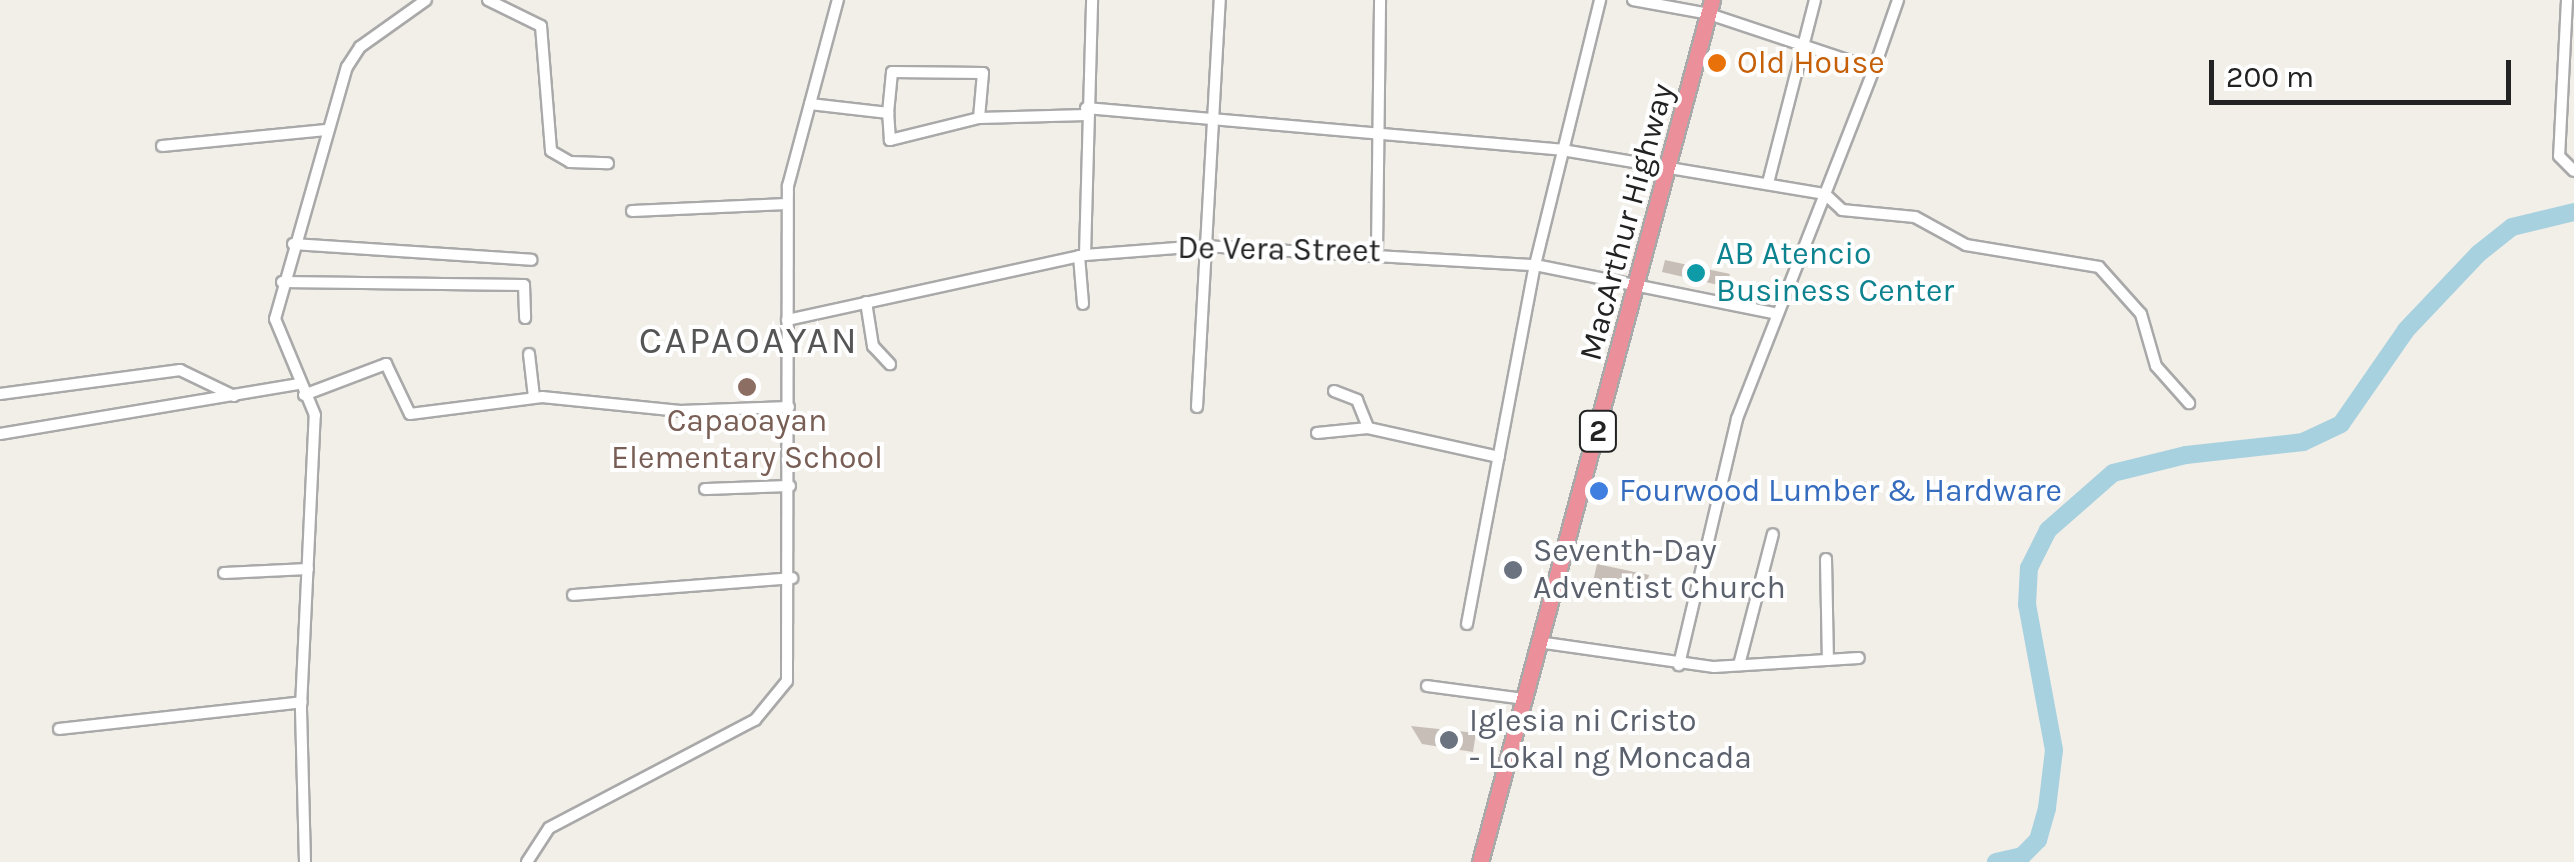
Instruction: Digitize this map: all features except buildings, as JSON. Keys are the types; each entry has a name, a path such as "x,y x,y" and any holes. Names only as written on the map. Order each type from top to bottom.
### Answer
{"highway":[{"name":"MacArthur Highway","path":"1480,862 1711,7"}],"street":[{"path":"305,862 302,702 315,416 275,320 282,282 326,130 352,57 426,0"},
{"path":"488,0 541,26 551,151 570,162 608,163"},
{"path":"527,862 549,828 772,704 788,675 792,578 787,204 838,0"},
{"path":"1083,304 1092,0"},
{"path":"1197,407 1203,246 1220,0"},
{"path":"1376,251 1380,0"},
{"path":"1467,624 1535,265 1600,0"},
{"path":"1633,0 1711,7 1874,69"},
{"path":"1768,182 1816,0"},
{"path":"1678,665 1738,419 1773,313 1825,194 1898,0"},
{"path":"2567,0 2559,156 2574,171"},
{"path":"980,118 980,72 892,72 888,113 894,140 980,118 1086,112 1214,119 1562,150 1825,194 1842,210 1916,216 1966,245 2100,267 2142,314 2156,366 2189,403"},
{"path":"810,104 888,113"},
{"path":"162,146 326,130"},
{"path":"632,211 787,204"},
{"path":"293,244 531,260"},
{"name":"De Vera Street","path":"787,320 1082,256 1203,246 1376,251 1535,265 1773,313"},
{"path":"282,282 524,285 525,318"},
{"path":"866,302 872,346 890,364"},
{"path":"529,354 534,397"},
{"path":"0,434 234,396 301,390 386,364 410,414 534,397 680,411 789,406"},
{"path":"0,394 180,370 234,396"},
{"path":"1334,391 1352,396 1368,428"},
{"path":"1317,433 1368,428 1499,457"},
{"path":"705,489 790,486"},
{"path":"1739,666 1773,534"},
{"path":"1826,559 1828,660"},
{"path":"224,573 308,569"},
{"path":"573,595 792,578"},
{"path":"1538,642 1678,665 1739,666 1860,658"},
{"path":"1427,686 1524,699"},
{"path":"59,729 302,702"}],"waterway":[{"path":"1996,862 2022,856 2038,840 2047,808 2054,750 2027,605 2029,568 2048,530 2113,473 2186,455 2303,442 2341,424 2406,330 2478,254 2512,227 2574,212"}],"place":[{"name":"Old House","path":"1717,63"},
{"name":"AB Atencio Business Center","path":"1696,273"},
{"name":"Capaoayan Elementary School","path":"747,387"},
{"name":"Fourwood Lumber & Hardware","path":"1599,491"},
{"name":"Seventh-Day Adventist Church","path":"1513,570"},
{"name":"Iglesia ni Cristo - Lokal ng Moncada","path":"1449,740"}],"district":[{"name":"CAPAOAYAN","path":"749,341"}]}
